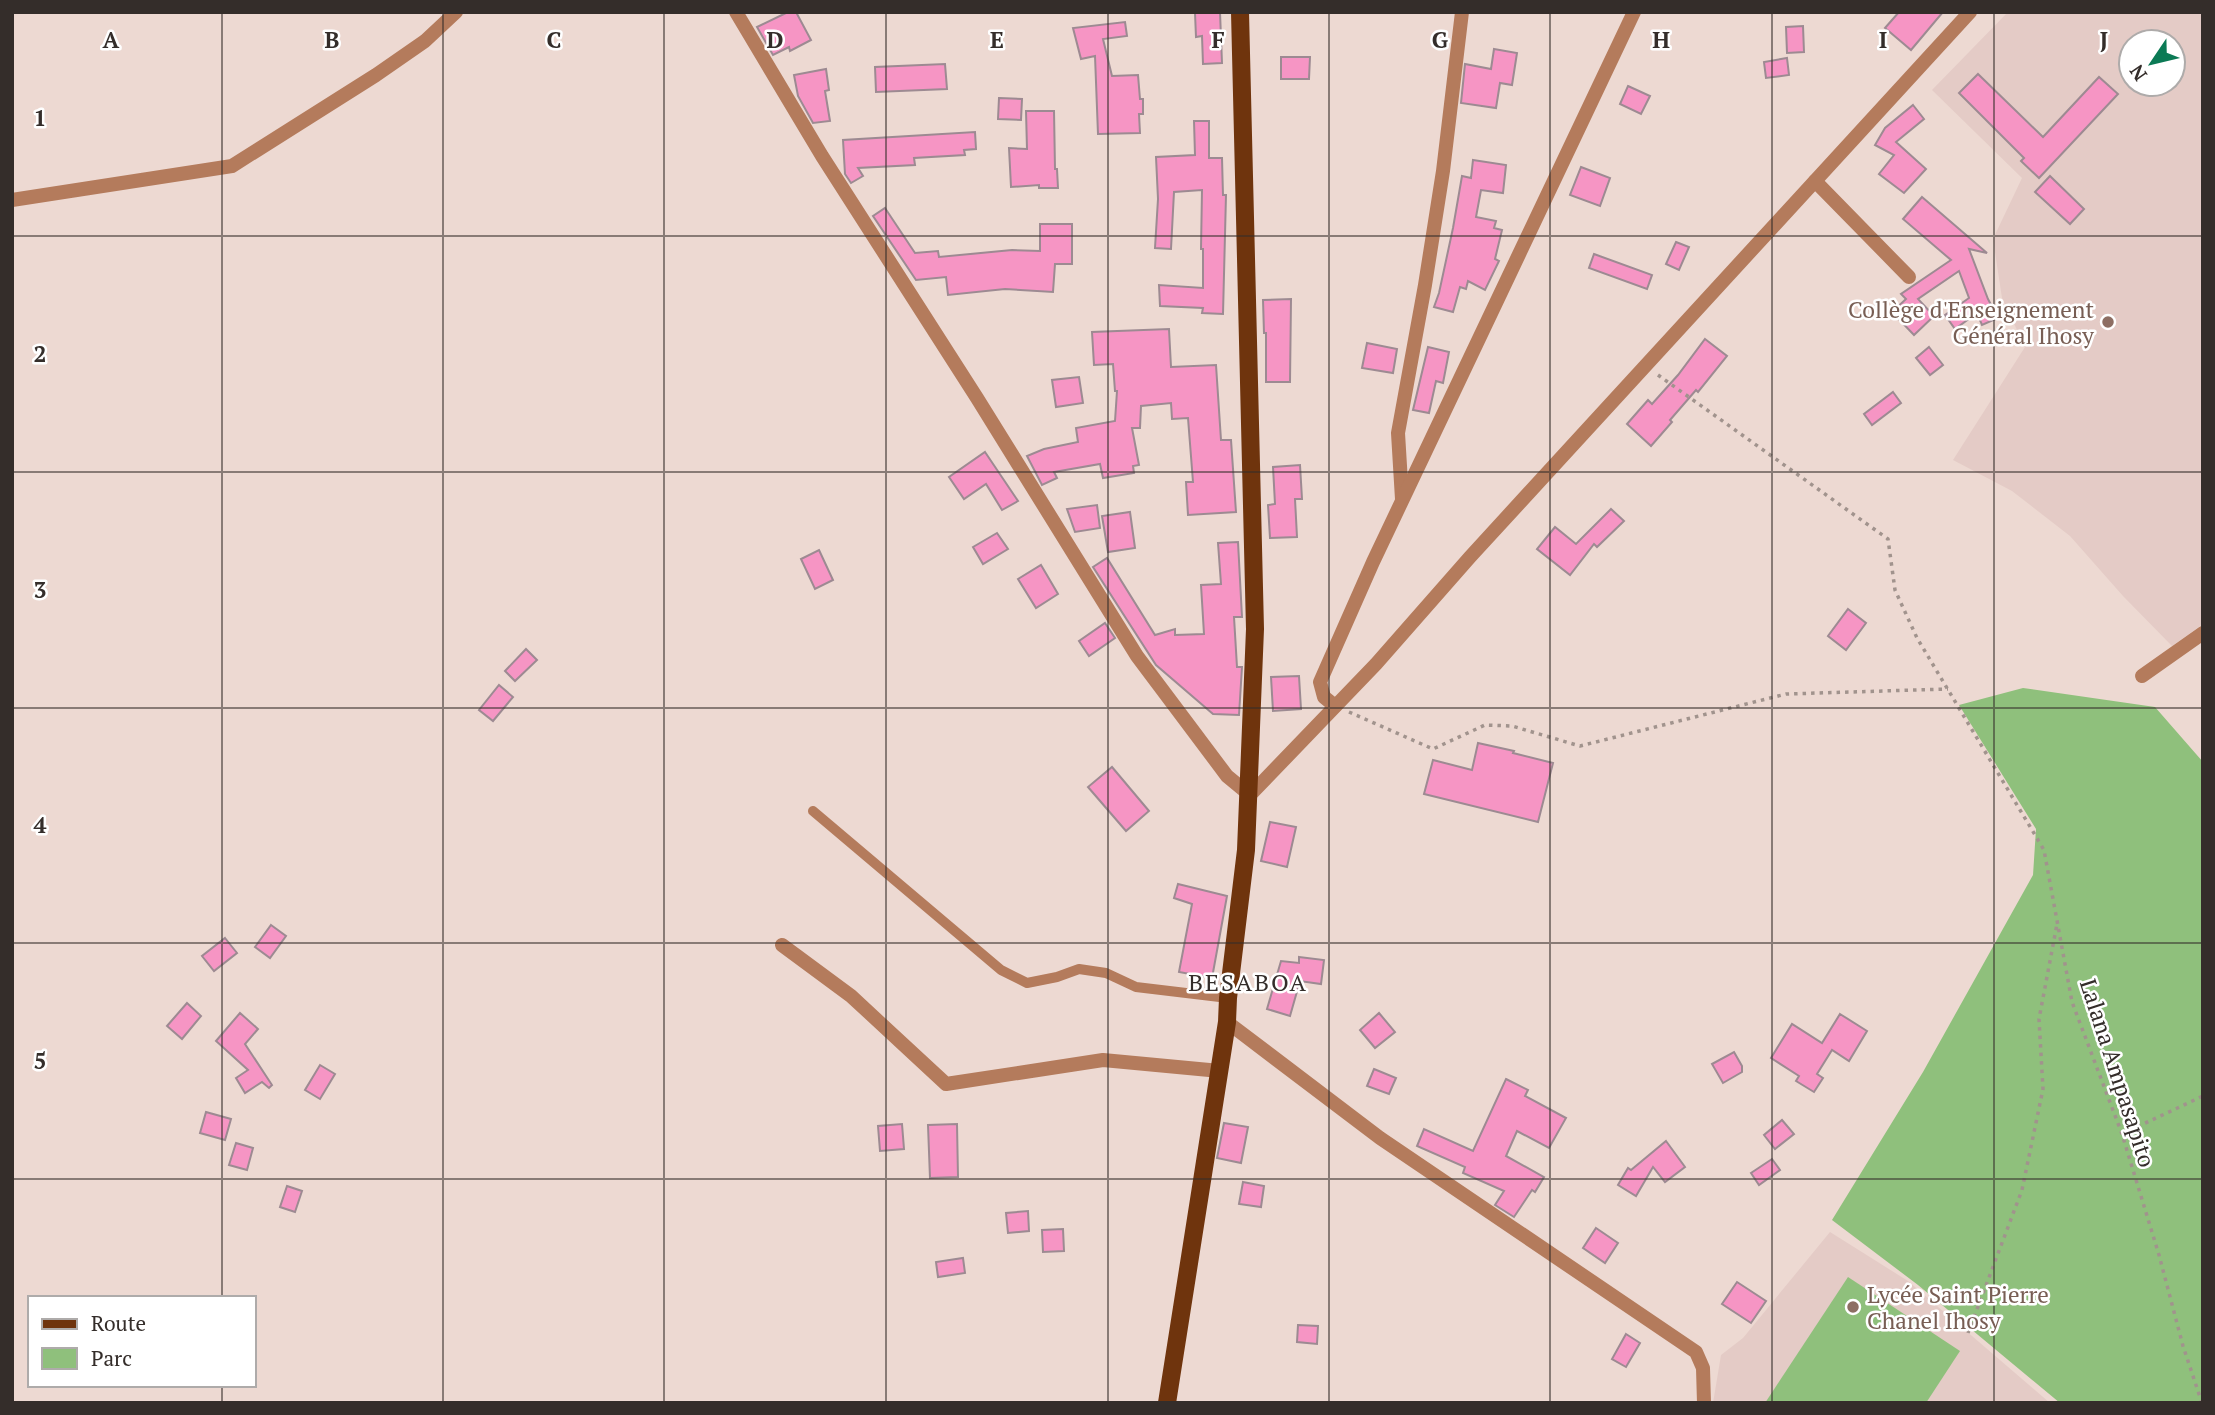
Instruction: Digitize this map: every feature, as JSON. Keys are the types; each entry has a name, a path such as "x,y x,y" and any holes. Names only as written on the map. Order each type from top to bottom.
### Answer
{"main road":[{"path":"1167,1403 1227,1022 1250,795 1255,629 1240,12"}],"street":[{"path":"12,200 232,166 376,75 425,41 456,12"},
{"path":"736,12 822,156 978,398 1137,656 1227,776 1250,795 1376,664 1970,12"},
{"path":"1402,500 1398,433 1443,171 1462,12"},
{"path":"1335,706 1324,697 1321,682 1402,500 1634,12"},
{"path":"1815,181 1909,277"},
{"path":"2142,676 2203,633"},
{"path":"782,946 851,996 946,1084 1103,1060 1220,1071"},
{"path":"1227,1022 1380,1138 1696,1352 1703,1368 1703,1403"}],"lane":[{"path":"813,811 1001,970 1027,983 1079,969 1107,973 1136,987 1228,998"}],"path":[{"name":"Lalana Ampasapito","path":"1645,366 1888,539 1895,590 1917,638 2044,850 2072,1002 2122,1134 2202,1403"},
{"path":"1335,706 1433,749 1485,725 1512,726 1580,746 1786,694 1948,688"},
{"path":"1968,1333 2022,1190 2043,1089 2039,1019 2057,922"},
{"path":"2122,1134 2203,1096"}],"shaded area":[{"name":"Collège d'Enseignement Général Ihosy","path":"2008,12 2203,12 2203,624 2172,646 2070,536 2012,491 1953,460 2025,347 2002,298 1993,239 2022,178 1932,90"},
{"name":"Lycée Saint Pierre Chanel Ihosy","path":"1830,1232 1908,1281 2050,1403 1713,1403 1721,1355 1743,1338"}],"green space":[{"path":"2023,688 2155,707 2203,762 2203,1403 2060,1403 1918,1285 1832,1220 1923,1072 2033,875 2036,829 1959,705"},
{"path":"1848,1277 1960,1351 1926,1403 1765,1403"}],"building":[{"path":"788,12 796,12 811,40 790,51 789,47 773,55 757,27"},
{"path":"1220,12 1222,63 1203,64 1202,36 1196,37 1195,13"},
{"path":"1899,12 1943,12 1911,50 1885,28"},
{"path":"1125,22 1127,36 1103,39 1112,76 1138,75 1140,99 1143,99 1143,114 1139,114 1140,133 1098,134 1095,56 1081,59 1073,28"},
{"path":"1803,26 1804,52 1787,53 1786,27"},
{"path":"1494,49 1517,53 1512,85 1500,83 1496,108 1461,103 1465,64 1491,69"},
{"path":"1281,57 1310,57 1309,79 1281,79"},
{"path":"1787,58 1789,75 1766,78 1764,62"},
{"path":"945,64 947,89 876,92 875,67"},
{"path":"826,69 829,90 825,91 830,121 813,123 798,96 794,75"},
{"path":"1978,74 2043,137 2099,77 2117,95 2039,178 2021,161 2024,158 1959,93"},
{"path":"1628,86 1650,96 1641,114 1620,104"},
{"path":"999,98 1022,99 1021,120 998,119"},
{"path":"1913,105 1924,119 1896,142 1926,169 1904,193 1879,174 1894,155 1875,145 1885,128"},
{"path":"1026,111 1054,111 1058,188 1039,188 1039,185 1011,187 1009,148 1027,149"},
{"path":"1194,121 1209,121 1209,158 1222,158 1223,195 1226,195 1223,314 1202,313 1203,308 1160,306 1159,285 1203,288 1202,190 1174,192 1171,249 1155,248 1158,199 1156,157 1195,155"},
{"path":"975,132 976,149 964,150 965,155 914,158 915,165 858,168 863,176 851,183 845,174 843,140"},
{"path":"1473,160 1506,165 1503,193 1481,190 1476,217 1496,221 1494,228 1502,230 1495,259 1499,261 1485,290 1468,281 1466,289 1460,287 1453,312 1434,307 1462,176 1471,178"},
{"path":"1581,167 1610,178 1600,206 1570,195"},
{"path":"2050,176 2084,209 2070,224 2035,192"},
{"path":"1922,197 1987,253 1969,249 1998,318 1982,325 1977,313 1955,329 1945,315 1969,298 1959,271 1918,299 1934,316 1914,335 1892,312 1906,299 1901,294 1951,260 1903,219"},
{"path":"885,208 915,253 938,251 939,257 1012,250 1040,251 1040,224 1072,224 1072,264 1055,264 1053,292 1005,289 948,295 946,277 916,280 873,216"},
{"path":"1676,242 1689,247 1679,270 1666,264"},
{"path":"1594,254 1652,275 1647,289 1589,268"},
{"path":"1291,299 1290,382 1266,382 1263,300"},
{"path":"1169,329 1171,367 1216,365 1221,440 1231,440 1236,512 1188,515 1186,482 1193,482 1188,418 1172,419 1171,403 1141,406 1140,428 1132,428 1139,465 1133,466 1134,473 1103,478 1100,464 1054,472 1057,478 1042,485 1027,456 1044,449 1078,442 1076,428 1115,421 1117,391 1113,364 1094,365 1092,332"},
{"path":"1705,339 1727,356 1698,392 1696,390 1670,420 1672,422 1651,446 1627,424 1648,400 1652,404"},
{"path":"1367,343 1397,349 1393,373 1362,368"},
{"path":"1428,347 1449,352 1443,383 1436,381 1429,413 1413,410"},
{"path":"1929,347 1943,365 1930,375 1916,358"},
{"path":"1079,377 1083,403 1056,407 1052,380"},
{"path":"1893,392 1901,403 1872,425 1864,414"},
{"path":"985,452 1018,501 1002,510 986,484 964,499 949,477"},
{"path":"1300,465 1302,499 1295,499 1297,537 1270,538 1268,505 1275,504 1273,467"},
{"path":"1097,505 1100,528 1075,532 1067,509"},
{"path":"1611,509 1624,521 1597,547 1594,544 1570,575 1537,549 1555,527 1576,544"},
{"path":"1130,512 1135,548 1108,552 1102,516"},
{"path":"997,533 1008,549 983,564 973,547"},
{"path":"1238,542 1242,617 1234,617 1237,667 1242,667 1239,715 1213,714 1156,665 1093,567 1107,558 1155,635 1175,629 1175,635 1204,634 1201,585 1221,584 1218,543"},
{"path":"819,550 833,580 815,589 801,559"},
{"path":"1041,565 1058,594 1036,608 1018,579"},
{"path":"1848,609 1866,623 1846,650 1828,636"},
{"path":"1105,623 1115,638 1089,656 1079,641"},
{"path":"526,649 537,660 515,681 505,671"},
{"path":"1299,676 1301,709 1273,711 1271,677"},
{"path":"499,685 513,697 493,721 479,710"},
{"path":"1478,743 1553,763 1538,822 1424,794 1433,760 1472,770"},
{"path":"1112,767 1149,811 1126,831 1088,787"},
{"path":"1270,822 1296,827 1287,867 1261,861"},
{"path":"1178,884 1227,896 1212,978 1179,972 1192,904 1174,898"},
{"path":"271,925 286,936 270,958 255,947"},
{"path":"225,938 237,953 214,971 202,956"},
{"path":"1299,957 1324,960 1321,984 1300,981 1290,1016 1267,1009 1281,961 1299,963"},
{"path":"187,1003 201,1016 182,1039 167,1026"},
{"path":"240,1013 258,1029 245,1044 272,1085 269,1088 262,1082 245,1093 236,1078 248,1070 216,1041"},
{"path":"1379,1013 1395,1032 1375,1048 1360,1030"},
{"path":"1840,1014 1867,1031 1849,1061 1832,1050 1817,1074 1823,1078 1814,1092 1796,1081 1799,1076 1771,1058 1792,1024 1822,1043"},
{"path":"1734,1052 1742,1066 1742,1072 1723,1083 1712,1064"},
{"path":"320,1065 335,1074 320,1099 305,1090"},
{"path":"1374,1069 1396,1078 1389,1094 1367,1086"},
{"path":"1506,1079 1528,1090 1525,1096 1566,1118 1549,1148 1517,1131 1506,1156 1544,1177 1514,1217 1495,1205 1504,1191 1463,1173 1465,1167 1417,1146 1424,1129 1473,1151"},
{"path":"206,1112 231,1119 225,1140 200,1133"},
{"path":"1782,1120 1794,1134 1775,1149 1764,1135"},
{"path":"1224,1123 1248,1127 1241,1163 1217,1158"},
{"path":"902,1124 904,1149 880,1151 878,1126"},
{"path":"957,1124 958,1177 930,1178 928,1125"},
{"path":"1666,1141 1685,1167 1665,1182 1653,1167 1636,1196 1618,1185 1628,1168 1631,1170"},
{"path":"236,1143 253,1148 247,1170 229,1165"},
{"path":"1772,1159 1780,1170 1759,1185 1751,1173"},
{"path":"1243,1182 1264,1186 1261,1207 1239,1204"},
{"path":"287,1186 302,1191 295,1212 280,1207"},
{"path":"1028,1211 1029,1231 1008,1233 1006,1213"},
{"path":"1596,1228 1618,1243 1605,1263 1583,1248"},
{"path":"1063,1229 1064,1251 1043,1252 1042,1230"},
{"path":"963,1258 965,1273 938,1277 936,1262"},
{"path":"1737,1282 1766,1301 1751,1323 1722,1304"},
{"path":"1298,1325 1318,1326 1317,1344 1297,1342"},
{"path":"1626,1334 1640,1343 1626,1367 1612,1359"}],"place":[{"name":"Collège d'Enseignement Général Ihosy","path":"2108,322"},
{"name":"Lycée Saint Pierre Chanel Ihosy","path":"1853,1307"}],"district":[{"name":"BESABOA","path":"1248,982"}]}
